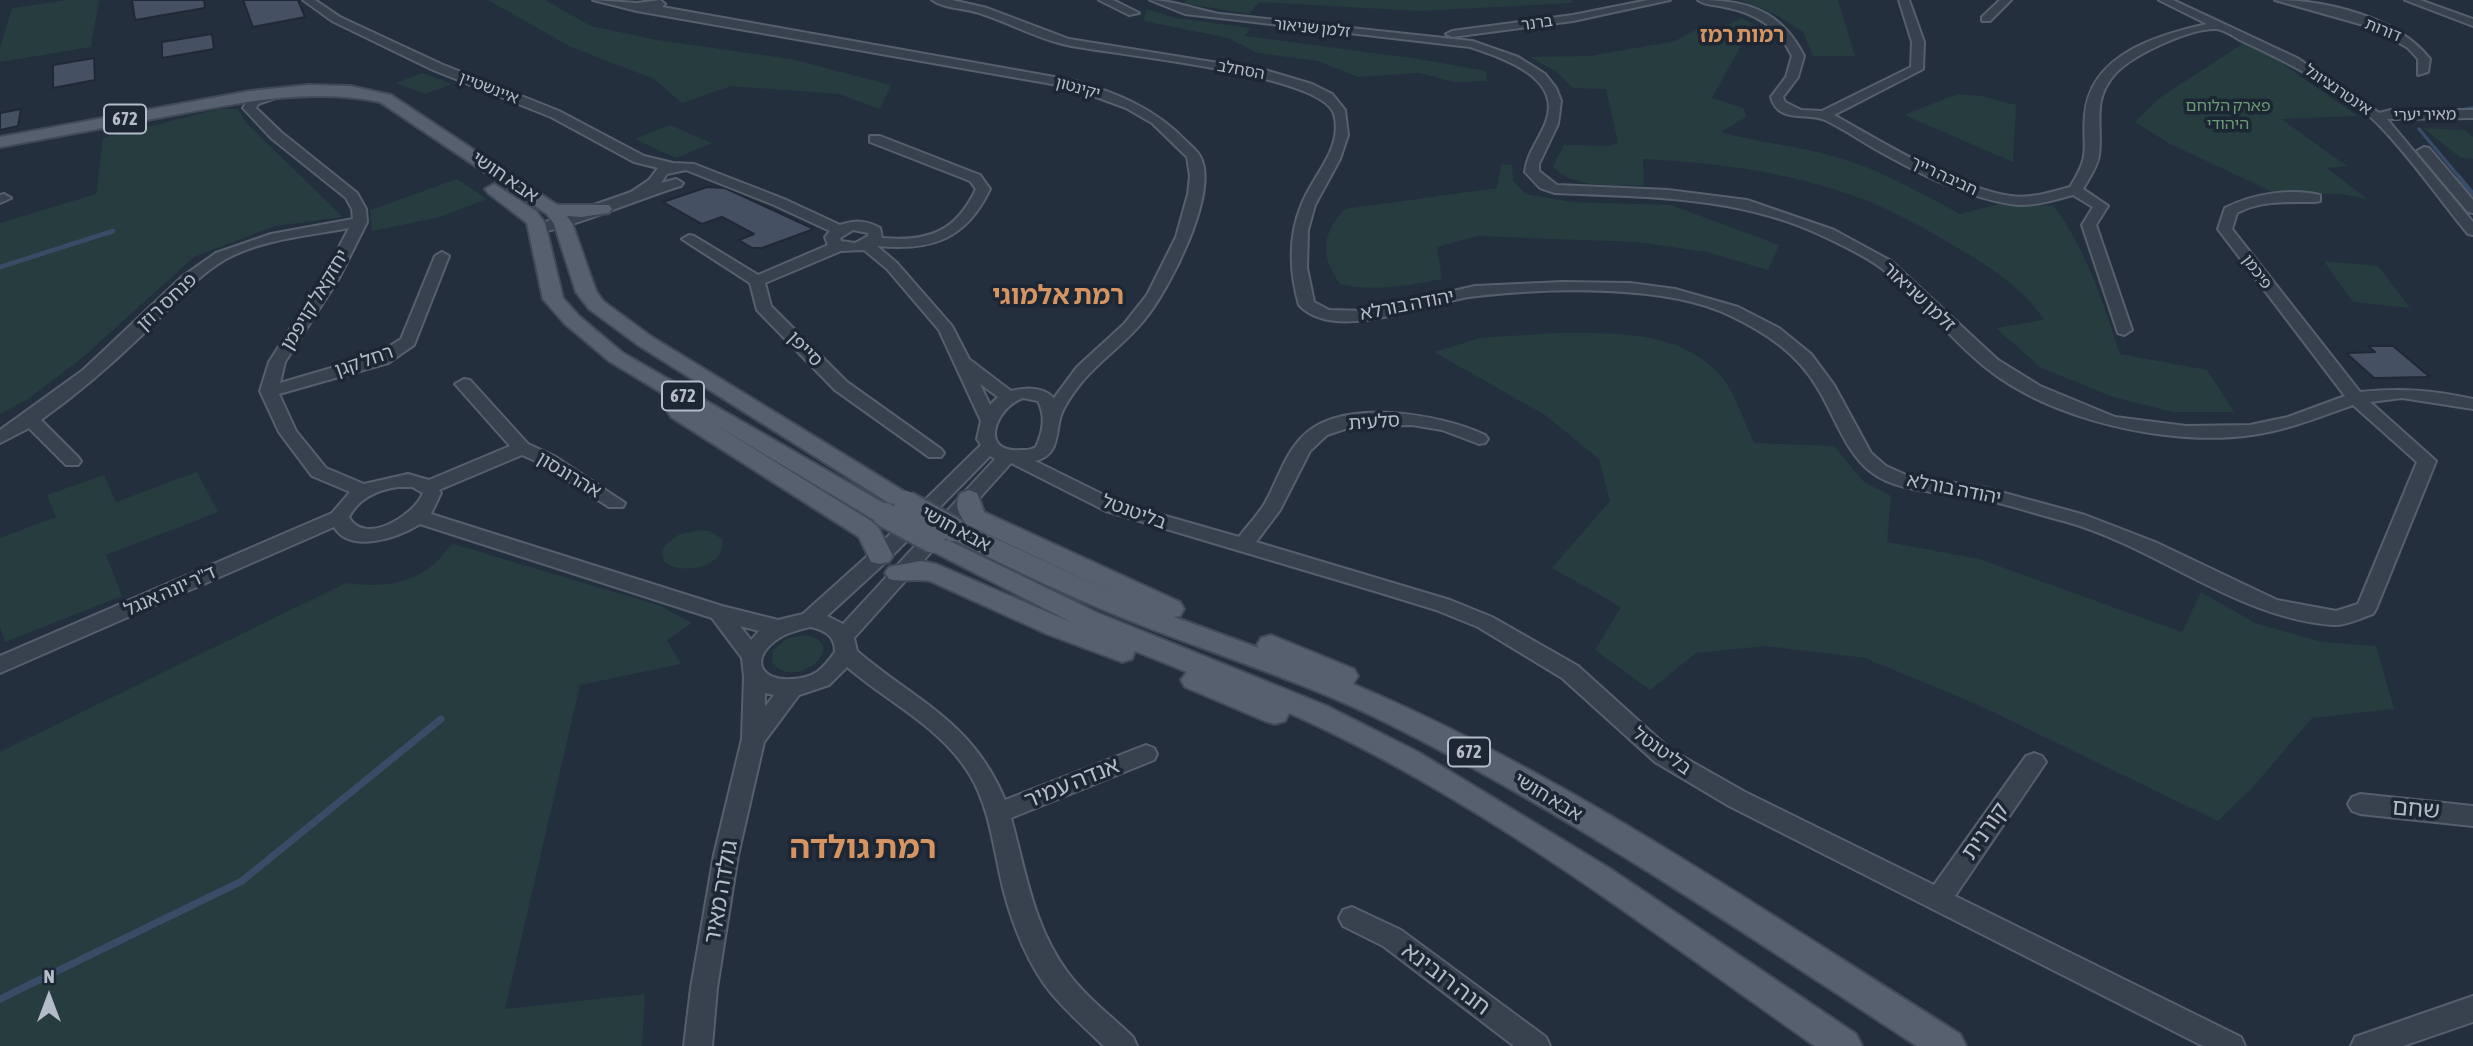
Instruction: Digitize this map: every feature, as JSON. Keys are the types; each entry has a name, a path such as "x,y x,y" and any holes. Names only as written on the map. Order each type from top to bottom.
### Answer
{"main road":[{"name":"אבא חושי","path":"0,142 277,96 337,90 385,98 558,216 586,292 596,305 645,341 896,509"},
{"name":"אבא חושי","path":"0,149 216,108 252,108 277,96 344,99 381,110 530,215 539,229 553,299 572,320 616,356 943,535 1078,615 1145,644 1244,681 1341,725 1498,811 1844,1046"},
{"path":"558,216 603,209"},
{"path":"616,356 629,374 666,403 862,527 869,533 889,565 948,578 1056,627 1262,707 1498,811"},
{"path":"969,498 970,512 975,517 1162,606 1309,659 1348,678 1398,716"},
{"name":"אבא חושי","path":"943,535 1103,600 1254,655 1398,716 1501,769 1632,847 1948,1046"}],"street":[{"name":"איינשטיין","path":"308,0 336,19 436,67 555,114 639,159 673,167 692,167 688,178"},
{"name":"יקינטון","path":"598,0 653,4 684,15 1071,84 1136,106 1169,129 1195,159 1191,211 1180,246 1168,272 1145,309 1113,345 1075,379 1052,416"},
{"name":"הסחלב","path":"937,0 984,10 1067,42 1268,75 1294,82 1332,102 1339,109 1340,138 1308,205 1298,254 1301,287 1307,305"},
{"path":"1104,0 1133,13"},
{"name":"זלמן שניאור","path":"1155,0 1170,3 1185,11 1270,24 1408,37 1470,38 1507,56 1546,81 1552,96 1554,116 1532,161 1532,172 1545,185 1575,190 1719,198 1773,211 1829,233 1886,264 1992,364 2034,390 2112,422 2186,431 2250,430 2293,421 2356,398 2402,393 2473,404"},
{"name":"ברנר","path":"1470,38 1665,0"},
{"path":"1703,0 1724,3 1762,17 1783,31 1798,56 1792,77 1777,97 1779,104 1800,114 1825,116 1844,102 1889,84 1917,69 1918,42 1904,0"},
{"path":"1986,19 2006,0"},
{"name":"אינטרנציונל","path":"2164,0 2305,58 2374,102 2473,209"},
{"name":"אינטרנציונל","path":"2175,0 2230,31 2293,60 2389,117 2473,231"},
{"name":"דורות","path":"2280,0 2374,24 2408,40 2424,59 2422,72"},
{"path":"2410,0 2473,23"},
{"path":"2124,330 2090,225 2101,206 2075,190 2092,160 2092,109 2107,73 2129,53 2217,22"},
{"path":"2201,29 2230,31"},
{"path":"2374,102 2429,119"},
{"path":"252,108 276,135 352,196 359,209 360,222"},
{"name":"מאיר יערי","path":"2411,128 2429,119 2473,114"},
{"name":"חביבה רייך","path":"1825,116 1892,153 1981,194 2014,201 2046,198 2075,190"},
{"path":"2389,117 2429,119"},
{"name":"מאיר יערי","path":"2429,119 2473,122"},
{"path":"657,179 664,183 688,178 728,183 779,202 852,247 869,243 921,242 963,225 975,209 983,189 975,178 875,139"},
{"path":"636,195 657,179 662,171 673,167"},
{"path":"603,209 688,178"},
{"name":"פיכמן","path":"2315,198 2262,199 2242,204 2230,211 2225,229 2356,398"},
{"path":"539,229 558,216"},
{"name":"יחזקאל קויפמן","path":"269,391 277,362 331,278 360,222"},
{"name":"פנחס רוזן","path":"0,438 31,420 95,370 200,271 222,256 269,240 360,222"},
{"path":"689,239 757,281 839,238"},
{"path":"869,243 946,329 989,420"},
{"name":"רחל קגן","path":"269,391 382,359 399,350 408,342 442,256"},
{"name":"סייפן","path":"757,281 763,307 841,386 934,453"},
{"name":"יהודה בורלא","path":"1307,305 1326,315 1365,316 1475,291 1563,286 1630,288 1675,294 1732,310 1773,331 1805,358 1825,385 1864,456 1880,470 1902,480 1986,494 2078,519 2148,547 2272,606 2336,618 2366,609 2427,461 2356,398"},
{"path":"962,362 1009,397"},
{"name":"יקינטון","path":"1038,394 1075,379"},
{"name":"אהרונסון","path":"464,384 522,448 548,460 616,503"},
{"path":"269,391 288,432 319,472 364,491"},
{"path":"1038,394 1049,404 1052,416 1052,433 1044,450 1035,455 1000,456 989,447 986,439 989,420 998,405 1009,397 1038,394"},
{"path":"31,420 72,461"},
{"name":"סלעית","path":"1244,545 1270,510 1291,467 1310,438 1329,428 1353,421 1422,421 1446,426 1479,439"},
{"path":"719,613 763,683 792,688 824,678 841,653 889,565 989,447"},
{"name":"אהרונסון","path":"429,487 522,448"},
{"name":"בליטנטל","path":"1044,450 1085,492"},
{"path":"753,665 756,645 778,628 810,620 889,565 969,498 1010,457"},
{"name":"בליטנטל","path":"1010,457 1125,511 1443,605 1485,622 1570,672 1663,756 1737,799 2231,1046"},
{"path":"394,481 420,482 429,487 432,501 419,517 390,531 374,534 348,531 340,525 339,517 351,499 364,491 394,481"},
{"name":"ד''ר יונה אנגל","path":"0,665 339,517"},
{"path":"419,517 719,613 778,628"},
{"path":"810,620 836,628 841,653 934,718 959,741 980,770 997,813 1022,913 1060,984 1123,1046"},
{"name":"גולדה מאיר","path":"698,1046 704,988 726,855 753,739 753,665"},
{"name":"גולדה מאיר","path":"753,739 792,688"},
{"name":"אנדה עמיר","path":"997,813 1146,754"},
{"name":"קורנית","path":"1937,901 2034,762"},
{"name":"שחם","path":"2360,804 2473,816"},
{"name":"חנה רובינא","path":"1352,918 1392,938 1536,1046"},
{"path":"2365,1046 2473,1009"}],"green space":[{"path":"68,0 99,0 91,47 0,62 0,48 12,8"},
{"path":"488,0 545,0 591,26 657,40 791,59 891,85 880,109 839,94 731,86 682,103 654,79 571,47"},
{"path":"1188,0 1572,0 1573,3 1419,11 1259,2 1249,14 1183,3"},
{"path":"1740,0 1838,0 1855,56 1813,56 1803,32 1775,14"},
{"path":"1146,9 1176,18 1250,28 1245,36 1412,58 1486,71 1487,81 1454,82 1419,73 1358,77 1318,61 1258,53 1228,38 1144,21"},
{"path":"1741,18 1769,35 1743,42 1712,98 1744,108 1746,117 1721,132 1849,161 1898,181 1960,214 2004,203 2054,206 2085,259 2120,354 2207,370 2234,412 2173,412 2113,397 2041,368 1996,328 2044,320 2028,299 2008,281 1949,243 1905,218 1859,198 1794,178 1694,162 1643,159 1644,186 1583,182 1561,174 1553,166 1564,145 1609,146 1618,143 1606,89 1573,88 1557,72 1530,57 1590,56 1675,41 1698,29 1727,25"},
{"name":"פארק הלוחם היהודי","path":"2245,42 2268,54 2358,116 2281,119 2347,166 2327,168 2367,199 2342,194 2275,193 2170,144 2135,122 2161,97"},
{"path":"422,73 452,84 425,94 396,83"},
{"path":"1957,94 1981,96 2016,105 2013,162 1904,115"},
{"path":"219,109 238,109 246,123 343,217 275,226 194,257 82,358 28,399 0,414 0,223 96,194 103,138"},
{"path":"670,125 712,143 676,158 635,139"},
{"path":"2423,128 2464,130 2473,137 2473,159 2461,158"},
{"path":"1501,164 1512,165 1513,181 1526,194 1571,202 1671,205 1779,245 1768,270 1707,252 1636,242 1477,236 1437,247 1442,279 1379,288 1340,284 1333,274 1326,254 1326,245 1331,228 1345,209 1497,188"},
{"path":"457,179 487,199 440,217 372,231 370,210"},
{"path":"2324,261 2378,266 2410,308 2353,302"},
{"path":"1555,333 1622,334 1666,342 1686,349 1705,361 1721,376 1731,391 1754,443 1834,446 1864,482 1891,496 1887,542 1979,559 2182,632 2201,592 2255,623 2322,642 2376,646 2394,709 2312,718 2252,788 2218,821 1976,704 1865,658 1766,646 1696,653 1650,690 1595,650 1621,607 1552,568 1610,501 1599,459 1545,415 1434,352 1480,338"},
{"path":"197,472 218,512 106,555 122,596 5,642 0,627 0,538 56,517 47,495 104,475 116,502"},
{"path":"710,531 722,539 722,549 718,556 711,562 692,568 672,566 664,562 662,552 665,545 680,534"},
{"path":"453,544 661,606 692,623 667,640 681,664 580,685 505,1009 645,994 642,1046 0,1046 0,752 346,583 387,584 416,576 432,566"},
{"path":"804,635 818,639 823,647 822,655 815,663 794,672 782,670 772,662 773,650 786,639"}],"building":[{"path":"132,0 204,0 205,8 135,20"},
{"path":"243,0 298,0 305,17 253,27"},
{"path":"212,34 214,49 162,58 162,42"},
{"path":"94,58 95,80 53,88 53,65"},
{"path":"21,109 18,126 0,130 0,113"},
{"path":"707,187 725,188 814,229 762,248 752,248 739,240 754,234 722,217 702,224 663,202"},
{"path":"2368,346 2393,346 2430,377 2374,378 2346,353 2375,352"}],"waterway":[{"path":"2456,111 2473,108"},
{"path":"2419,129 2460,178"},
{"path":"2459,177 2473,194"},
{"path":"0,267 113,231"},
{"path":"0,999 242,881 441,719"}],"district":[{"name":"רמות רמז","path":"1742,35"},
{"name":"רמת אלמוגי","path":"1058,296"},
{"name":"רמת גולדה","path":"863,848"}]}
